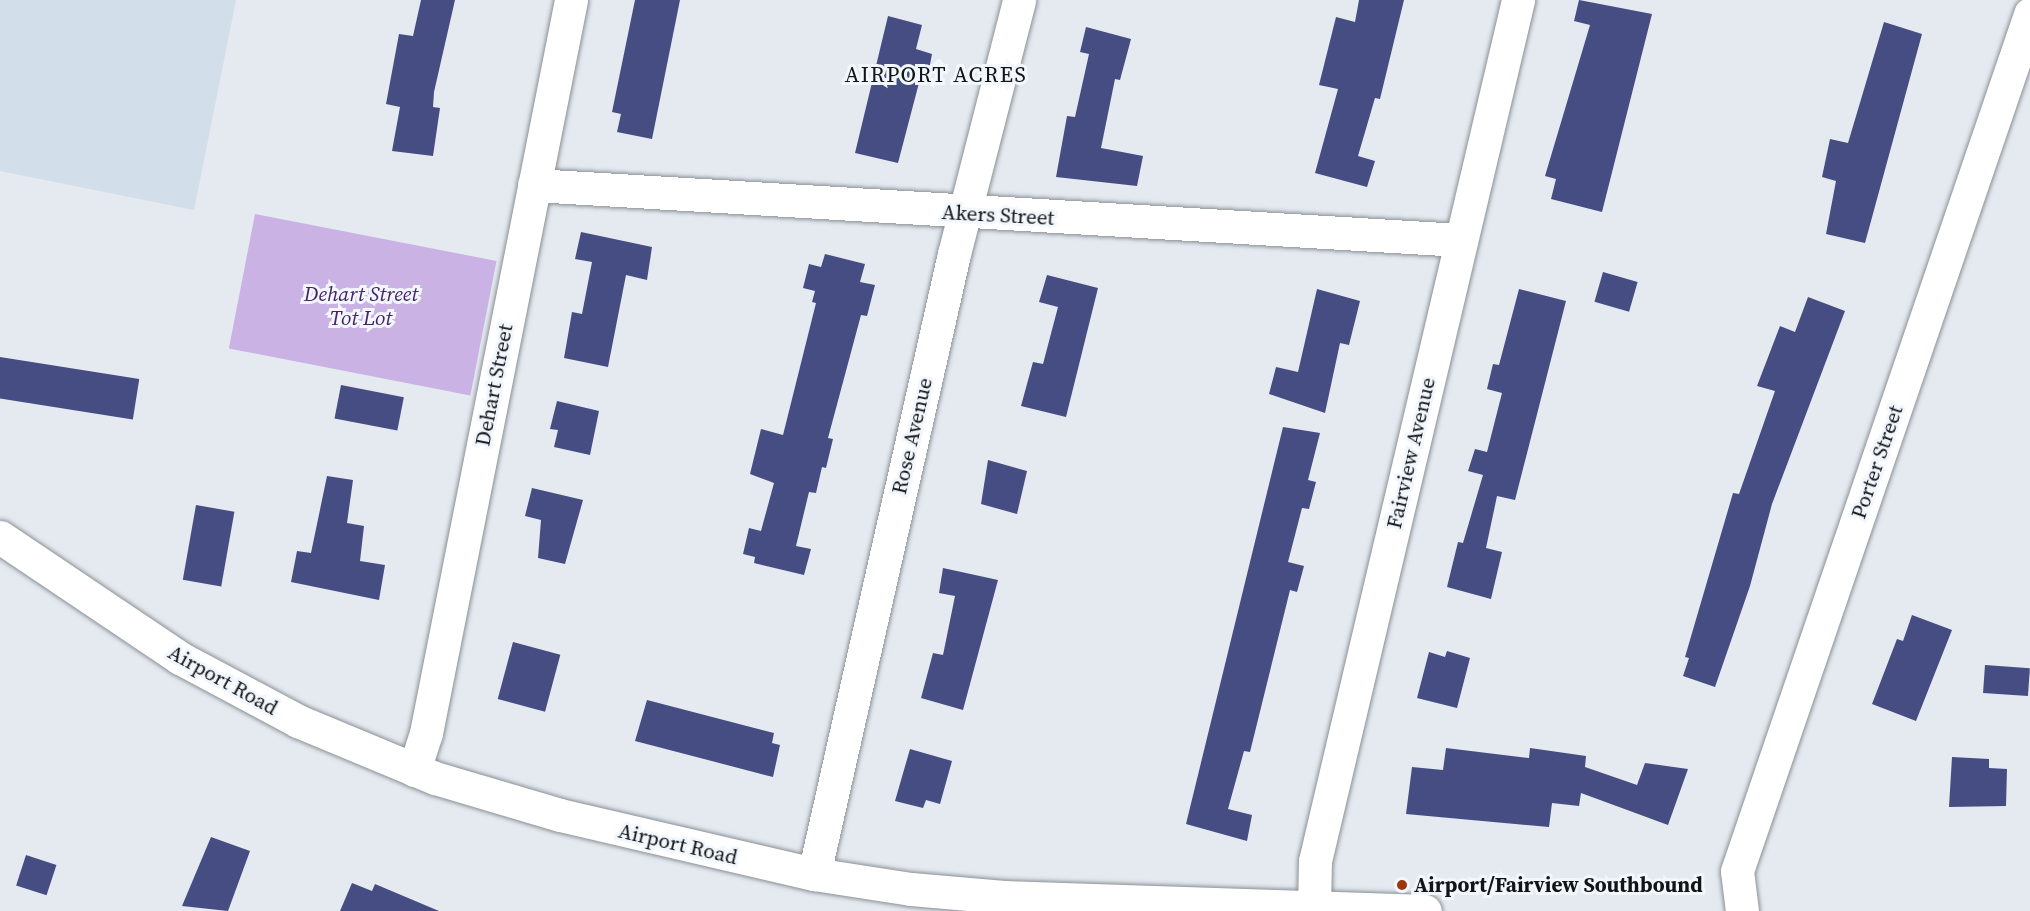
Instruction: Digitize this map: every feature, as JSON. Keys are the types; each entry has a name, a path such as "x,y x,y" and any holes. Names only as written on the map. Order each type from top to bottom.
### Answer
{"street":[{"name":"Dehart Street","path":"414,770 426,734 571,0"},
{"name":"Rose Avenue","path":"814,874 946,289 968,214 1019,0"},
{"name":"Fairview Avenue","path":"1314,909 1315,861 1518,0"},
{"name":"Porter Street","path":"1742,911 1737,871 2030,14"},
{"name":"Akers Street","path":"534,185 968,214 1461,240"},
{"name":"Airport Road","path":"0,537 180,658 298,721 414,770 560,815 814,874 1003,904 1425,911"}],"shaded area":[{"path":"0,0 236,0 194,210 0,171"}],"green space":[{"name":"Dehart Street Tot Lot","path":"255,214 496,261 470,395 229,348"}],"building":[{"path":"421,0 455,0 434,92 433,107 440,108 433,156 392,151 400,107 386,104 399,34 413,36"},
{"path":"635,0 680,0 652,139 617,132 621,114 612,112"},
{"path":"1359,0 1404,0 1380,99 1375,98 1358,156 1375,161 1367,187 1315,173 1338,89 1319,85 1336,17 1355,22"},
{"path":"1579,0 1652,14 1602,212 1551,199 1556,179 1545,176 1590,25 1574,21"},
{"path":"888,16 922,25 916,49 932,54 927,81 920,79 898,163 855,153"},
{"path":"1884,22 1922,34 1865,243 1826,234 1836,181 1822,177 1830,139 1848,143"},
{"path":"1086,27 1131,39 1120,80 1115,79 1101,148 1143,156 1137,186 1056,177 1067,116 1075,117 1089,54 1080,52"},
{"path":"581,232 652,247 647,280 626,275 608,367 564,358 572,312 582,314 592,262 575,259"},
{"path":"825,254 865,264 860,282 875,285 867,316 861,315 828,438 833,439 826,468 822,467 816,493 809,492 796,546 811,549 804,575 754,563 755,557 743,554 749,528 761,531 774,483 750,474 761,429 783,435 816,303 812,302 815,291 803,288 809,264 821,267"},
{"path":"1603,272 1638,282 1629,312 1594,302"},
{"path":"1047,275 1098,288 1066,417 1021,406 1033,362 1043,364 1058,307 1039,302"},
{"path":"1317,289 1360,301 1349,345 1340,343 1325,413 1269,394 1276,367 1298,372"},
{"path":"1519,289 1566,301 1515,500 1497,496 1486,548 1502,552 1491,599 1447,587 1458,542 1463,543 1483,475 1468,471 1475,449 1487,452 1502,393 1487,389 1493,364 1499,365"},
{"path":"1808,297 1845,311 1772,504 1750,586 1715,687 1683,676 1689,658 1685,657 1733,493 1739,494 1775,391 1757,386 1780,326 1795,332"},
{"path":"0,357 139,379 133,420 0,399"},
{"path":"341,385 404,397 397,431 335,418"},
{"path":"557,401 599,411 590,455 554,447 558,430 550,429"},
{"path":"1283,427 1320,433 1308,480 1316,482 1309,509 1302,508 1288,562 1304,566 1297,592 1290,590 1250,752 1244,751 1228,809 1252,815 1247,841 1186,824"},
{"path":"988,460 1027,471 1017,514 981,504"},
{"path":"327,476 353,480 347,523 364,526 360,561 385,565 379,600 291,582 297,551 311,553"},
{"path":"532,488 583,500 565,564 538,558 541,520 525,516"},
{"path":"196,505 234,512 221,587 183,580"},
{"path":"943,568 998,580 963,710 921,698 933,653 943,655 955,596 939,593"},
{"path":"1912,615 1952,630 1916,721 1872,704 1897,639 1903,641"},
{"path":"513,642 560,655 545,712 498,699"},
{"path":"1447,651 1470,658 1457,708 1417,698 1429,652 1445,657"},
{"path":"1985,665 2030,668 2028,696 1983,693"},
{"path":"647,700 774,733 772,743 780,745 773,777 635,741"},
{"path":"1446,748 1529,758 1530,748 1586,756 1585,767 1637,785 1645,763 1688,769 1668,825 1581,793 1579,806 1552,803 1549,827 1406,814 1412,767 1443,770"},
{"path":"910,749 952,761 940,804 926,800 923,808 895,801"},
{"path":"1952,757 1989,759 1989,768 2007,769 2006,806 1949,807"},
{"path":"211,837 250,851 228,911 182,906"},
{"path":"26,855 56,865 47,895 16,885"},
{"path":"352,883 372,891 375,884 439,911 340,911"}],"place":[{"name":"Airport/Fairview Southbound","path":"1402,885"}],"district":[{"name":"AIRPORT ACRES","path":"936,75"}]}
